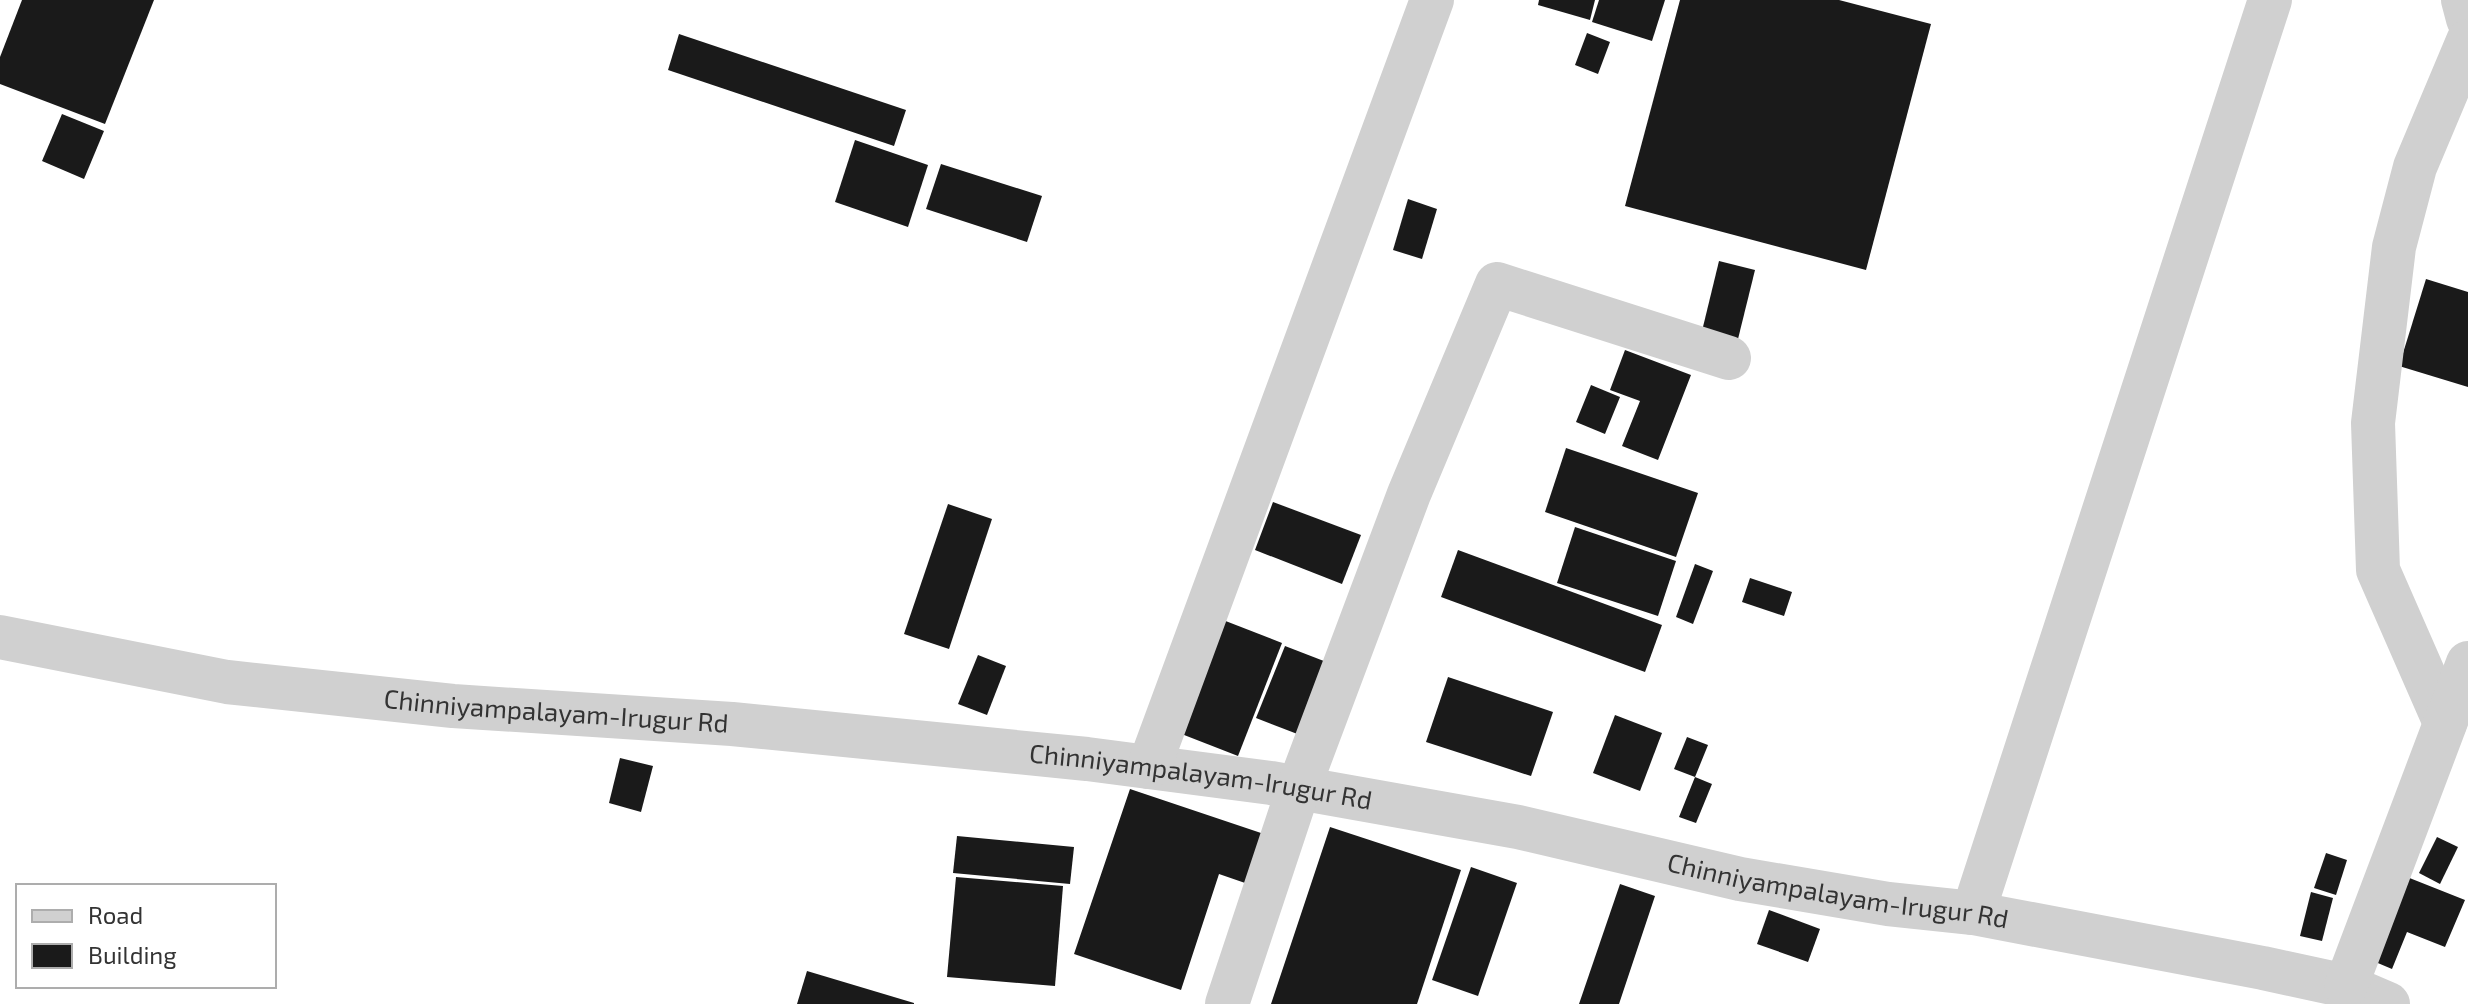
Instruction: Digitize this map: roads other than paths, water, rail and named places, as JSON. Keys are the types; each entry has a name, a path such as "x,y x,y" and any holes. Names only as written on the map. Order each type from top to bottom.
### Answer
{"street":[{"path":"1149,767 1432,0"},
{"path":"1973,913 2270,0"},
{"path":"2463,0 2468,19"},
{"path":"2445,723 2378,570 2373,423 2394,247 2415,167 2468,41"},
{"path":"1227,1004 1299,787 1409,494 1497,284 1729,358"},
{"name":"Chinniyampalayam-Irugur Rd","path":"0,637 227,682 453,706 732,724 1087,759 1299,787 1518,827 1740,879 1888,904 1973,913 2263,968 2346,986 2388,1004"},
{"path":"2346,986 2468,663"}]}
